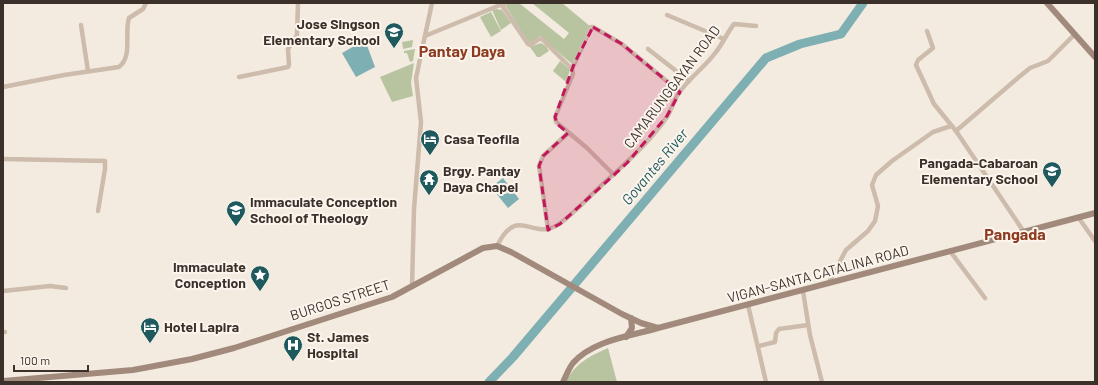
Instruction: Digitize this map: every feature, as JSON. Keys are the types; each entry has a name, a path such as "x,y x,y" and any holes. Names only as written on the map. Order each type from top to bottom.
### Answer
{"main road":[{"path":"1047,3 1095,57"},
{"name":"VIGAN-SANTA CATALINA ROAD","path":"563,382 573,363 583,355 601,345 626,337 748,306 1095,213"},
{"path":"497,246 631,318 658,328"},
{"name":"BURGOS STREET","path":"3,381 133,370 192,359 242,346 373,304 412,287 483,248 497,246"},
{"path":"626,337 632,328 631,318"}],"street":[{"path":"3,87 88,71 115,68 124,62 127,56 128,18 143,9 146,3"},
{"path":"239,77 288,67 288,49 297,35 298,3"},
{"path":"412,287 414,209 420,122 416,78 432,3"},
{"path":"425,36 503,4 528,44 531,45 539,39 542,40 572,69"},
{"path":"667,15 724,39"},
{"name":"CAMARUNGGAYAN ROAD","path":"548,230 563,221 627,163 661,125 680,92 715,53 734,23 743,26 756,26"},
{"path":"81,25 88,71"},
{"path":"614,175 587,148 556,124 555,119 572,74 572,69 591,28 593,27 622,44 680,92"},
{"path":"926,31 933,48 918,60 916,65 934,104 956,131 1024,232"},
{"path":"956,131 1030,68 1048,61 1075,34"},
{"path":"648,49 689,81"},
{"path":"828,284 846,250 868,231 875,221 878,206 872,184 876,175 933,132 952,126"},
{"path":"497,246 505,231 516,225 525,224 538,230 548,230 539,166 543,156 568,133"},
{"path":"3,159 104,161 105,169 98,211"},
{"path":"1078,217 1095,241"},
{"path":"950,251 985,298"},
{"path":"3,291 50,286 66,288"},
{"path":"803,291 808,325 822,382"},
{"path":"748,306 766,382"},
{"path":"758,346 775,342 776,333 779,329 808,325"}],"highlighted area":[{"path":"593,27 622,44 680,92 667,116 627,163 560,224 548,230 539,166 543,156 568,133 557,124 555,117 574,64"}],"green space":[{"path":"510,3 519,3 564,39 569,33 532,3 562,3 591,27 572,64 540,36 531,43 527,40 505,5"},
{"path":"492,10 502,10 511,23 501,30"},
{"path":"491,12 501,31 491,37 480,17"},
{"path":"413,40 412,47 403,49 402,42"},
{"path":"541,43 546,46 549,51 540,57 537,57 530,47"},
{"path":"415,49 413,61 410,62 407,53 404,53 404,51"},
{"path":"560,61 570,70 566,82 553,71"},
{"path":"414,63 411,83 413,96 392,102 380,77"},
{"path":"608,348 617,382 566,382 578,365 589,357"}],"water":[{"path":"365,40 375,67 356,77 342,53"},
{"path":"503,178 519,199 508,208 491,187"}],"waterway":[{"name":"Govantes River","path":"489,382 513,357 766,58 800,44 841,34 863,3"}],"place":[{"name":"Jose Singson Elementary School","path":"394,49"},
{"name":"Casa Teofila","path":"430,156"},
{"name":"Pangada-Cabaroan Elementary School","path":"1052,188"},
{"name":"Brgy. Pantay Daya Chapel","path":"429,196"},
{"name":"Immaculate Conception School of Theology","path":"236,227"},
{"name":"Immaculate Conception","path":"260,292"},
{"name":"Hotel Lapira","path":"150,344"},
{"name":"St. James Hospital","path":"293,362"}],"district":[{"name":"Pantay Daya","path":"462,51"},
{"name":"Pangada","path":"1015,234"}]}
